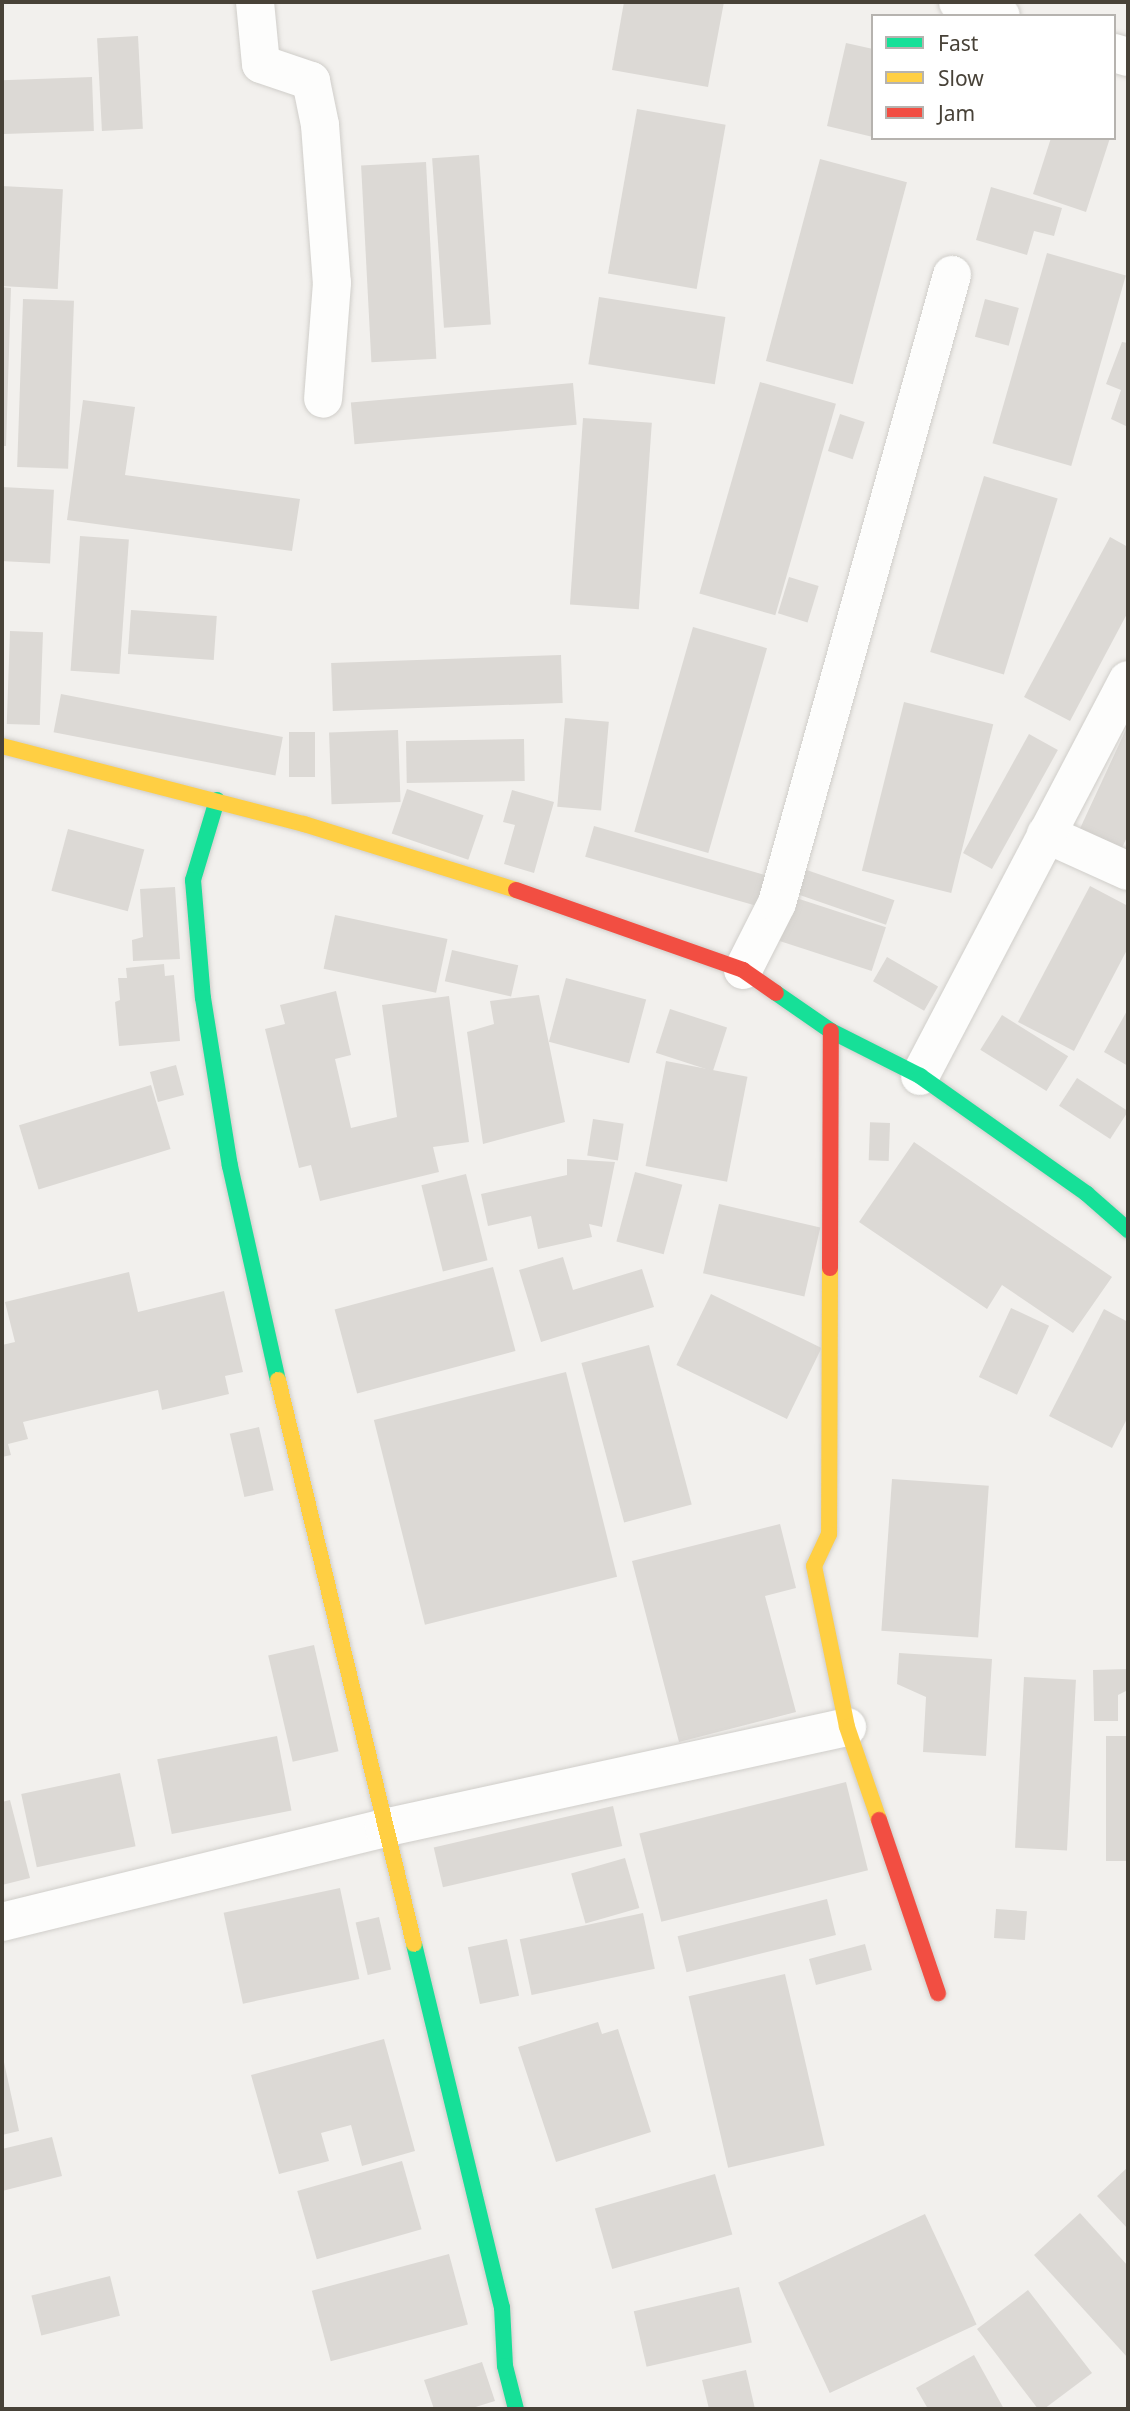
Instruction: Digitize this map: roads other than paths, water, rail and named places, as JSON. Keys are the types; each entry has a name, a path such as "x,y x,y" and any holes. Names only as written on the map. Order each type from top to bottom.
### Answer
{"street":[{"path":"255,2 261,64 311,81 320,124 332,283 323,399"},
{"path":"958,2 995,14"},
{"path":"743,970 777,903 952,275"},
{"path":"920,1076 1128,680"},
{"path":"2,746 217,800 450,867 743,970 831,1031 920,1076 1087,1194 1128,1230"},
{"path":"217,800 193,880 203,998 228,1153 256,1290 502,2307 505,2366 516,2409"},
{"path":"1046,834 1128,871"},
{"path":"831,1031 828,1534 814,1566 847,1727 938,1993"},
{"path":"2,1922 384,1828 847,1727"}]}
